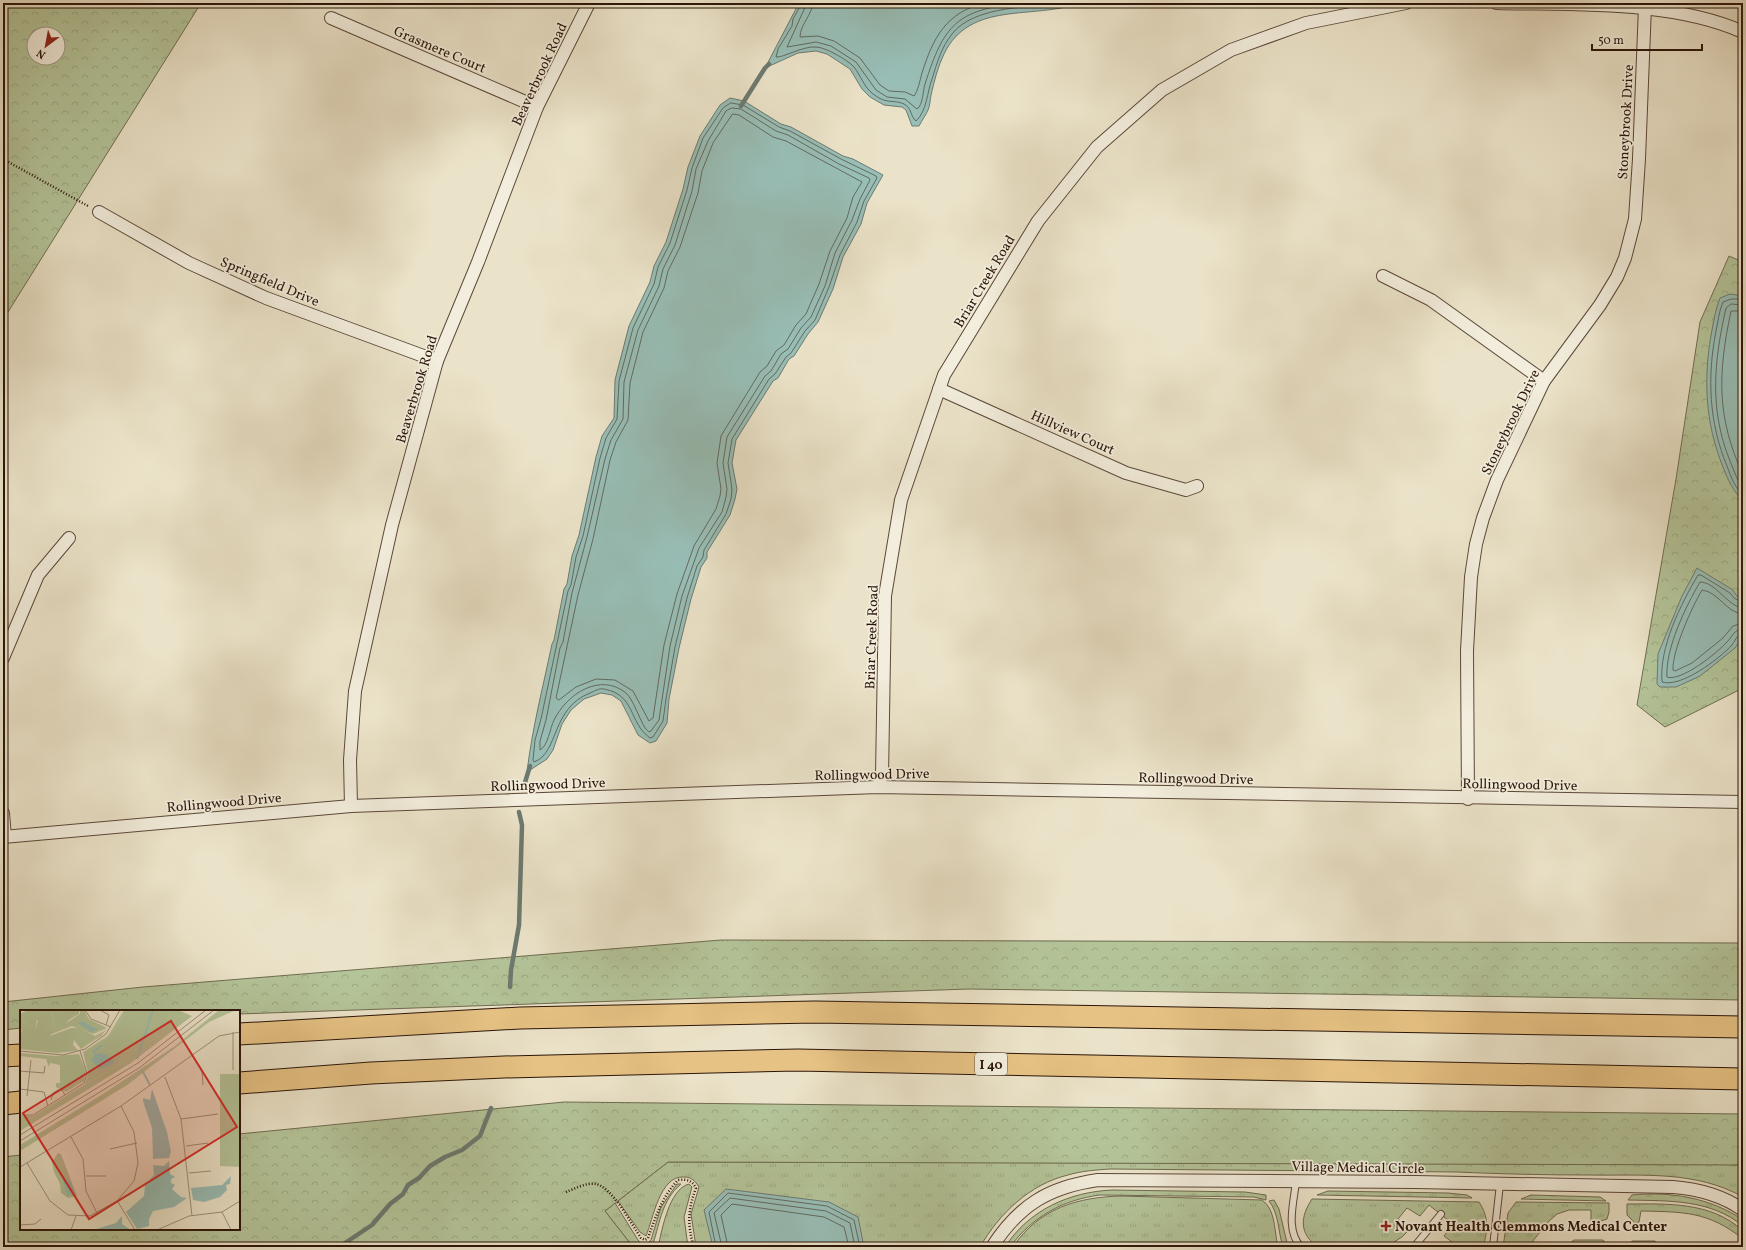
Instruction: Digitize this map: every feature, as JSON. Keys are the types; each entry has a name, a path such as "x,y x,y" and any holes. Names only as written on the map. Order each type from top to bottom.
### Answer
{"highway":[{"path":"240,1034 520,1018 815,1012 1743,1027"},
{"path":"3,1056 20,1055"},
{"name":"I 40","path":"240,1083 371,1072 798,1060 1743,1079"},
{"path":"3,1104 20,1102"}],"street":[{"name":"Beaverbrook Road","path":"351,806 350,760 355,691 392,525 437,361 478,262 537,107 589,3"},
{"name":"Briar Creek Road","path":"878,787 882,776 885,596 902,500 944,375 1038,221 1097,147 1162,90 1231,50 1306,23 1406,3"},
{"path":"1496,3 1645,6 1725,23 1743,32"},
{"name":"Stoneybrook Drive","path":"1468,798 1467,651 1471,577 1476,544 1483,518 1497,480 1544,381 1600,305 1617,276 1631,239 1635,219 1639,159 1645,6"},
{"name":"Grasmere Court","path":"331,18 537,107"},
{"name":"Springfield Drive","path":"99,212 189,263 266,298 437,361"},
{"path":"1383,276 1431,300 1544,381"},
{"name":"Hillview Court","path":"939,389 1126,473 1186,490 1197,486"},
{"path":"3,658 38,575 68,538"},
{"name":"Rollingwood Drive","path":"4,837 351,806 878,787 1743,802"},
{"path":"3,813 4,837"},
{"name":"Village Medical Circle","path":"992,1247 1008,1225 1040,1198 1070,1184 1098,1180 1296,1181 1692,1188 1733,1203 1743,1210"}],"lane":[{"path":"1296,1181 1291,1222 1295,1241 1301,1247"},
{"path":"1493,1247 1500,1184"},
{"path":"1414,1247 1440,1214"}],"path":[{"path":"3,159 99,212"},
{"path":"566,1192 590,1184 596,1184 607,1190 641,1238 645,1240 648,1238 662,1202 672,1187 678,1180 686,1179 694,1183 696,1188 691,1203 688,1224 694,1247"}],"green space":[{"path":"3,3 201,3 3,320"},
{"path":"1729,256 1743,262 1743,688 1665,727 1637,705 1676,479 1700,322"},
{"path":"721,940 1743,943 1743,1000 969,989 240,1014 240,1010 20,1010 20,1028 3,1030 3,1002 143,987"},
{"path":"564,1102 1743,1114 1743,1165 668,1162 605,1211 633,1247 3,1247 3,1157 20,1155 20,1230 240,1230 240,1134"},
{"path":"668,1162 1714,1164 1743,1165 1743,1197 1725,1188 1706,1182 1687,1178 1648,1175 1539,1175 1457,1172 1110,1169 1073,1174 1054,1179 1041,1185 1028,1193 1006,1212 996,1223 980,1247 696,1247 691,1214 699,1187 695,1181 684,1177 676,1178 669,1183 663,1190 659,1199 646,1236 640,1232 618,1201"},
{"path":"677,1184 681,1184 670,1197 662,1212 651,1247 633,1247 605,1211 615,1203 638,1240 642,1244 646,1245 651,1240 661,1207"},
{"path":"689,1184 692,1187 684,1217 688,1247 658,1247 664,1221 671,1202 682,1187"},
{"path":"1112,1190 1245,1192 1266,1195 1266,1200 1254,1197 1100,1195 1086,1197 1061,1205 1050,1211 1029,1226 1010,1247 1005,1247 1026,1223 1051,1205 1081,1195"},
{"path":"1328,1191 1448,1193 1467,1195 1472,1198 1317,1195"},
{"path":"1531,1195 1600,1197 1606,1201 1521,1199"},
{"path":"1632,1195 1675,1195 1704,1201 1731,1212 1743,1220 1743,1226 1730,1217 1703,1206 1688,1203 1628,1200"},
{"path":"1122,1196 1262,1200 1270,1209 1274,1221 1278,1247 1013,1247 1023,1234 1035,1223 1047,1214 1061,1207 1090,1199"},
{"path":"1312,1199 1479,1202 1485,1213 1487,1224 1485,1241 1483,1247 1459,1247 1444,1236 1453,1224 1429,1205 1420,1216 1407,1208 1398,1219 1411,1228 1402,1237 1386,1247 1318,1247 1307,1237 1303,1225 1305,1212"},
{"path":"1274,1200 1279,1209 1288,1247 1283,1247 1277,1217 1269,1201"},
{"path":"1516,1202 1609,1203 1609,1212 1607,1219 1595,1223 1591,1221 1591,1210 1569,1210 1557,1214 1549,1221 1528,1247 1503,1247 1508,1213"},
{"path":"1627,1204 1688,1206 1703,1209 1730,1221 1743,1231 1743,1239 1718,1223 1706,1218 1683,1213 1641,1211 1639,1222 1635,1223 1627,1215"},
{"path":"1574,1240 1603,1240 1606,1244 1603,1247 1569,1247 1570,1243"},
{"path":"1632,1241 1655,1241 1658,1245 1656,1247 1646,1247 1643,1245 1641,1247 1628,1247"}],"water":[{"path":"799,3 1080,3 1043,11 1004,15 986,19 970,26 955,37 944,54 936,74 928,110 919,126 912,126 906,110 902,107 884,105 870,97 862,89 850,69 827,54 816,51 798,53 765,68"},
{"path":"730,98 744,101 781,124 791,127 843,156 853,159 883,175 867,203 861,224 843,257 833,289 818,322 808,334 794,356 789,359 778,378 773,381 736,440 732,463 737,489 735,499 730,515 707,552 707,558 701,567 691,599 669,699 667,723 656,741 650,743 638,735 621,701 612,695 601,693 584,699 571,710 562,724 553,750 547,759 527,772 535,724 564,589 567,584 572,556 579,535 596,457 602,436 614,418 615,380 629,326 650,282 654,266 666,242 683,189 688,167 700,136 720,105"},
{"path":"1730,294 1743,296 1743,501 1736,493 1723,467 1712,434 1707,400 1707,365 1714,318 1720,298"},
{"path":"1697,568 1733,590 1736,595 1743,600 1743,636 1735,648 1700,676 1676,687 1660,687 1657,684 1658,654 1682,596"},
{"path":"726,1189 829,1202 858,1217 864,1247 713,1247 704,1210"}],"waterway":[{"path":"741,106 769,64"},
{"path":"523,789 530,766"},
{"path":"510,987 511,970 519,925 522,825 519,812"},
{"path":"339,1247 372,1225 390,1204 403,1194 408,1185 419,1178 430,1166 445,1157 462,1150 480,1136 491,1108"}],"place":[{"name":"Novant Health Clemmons Medical Center","path":"1386,1226"}]}
